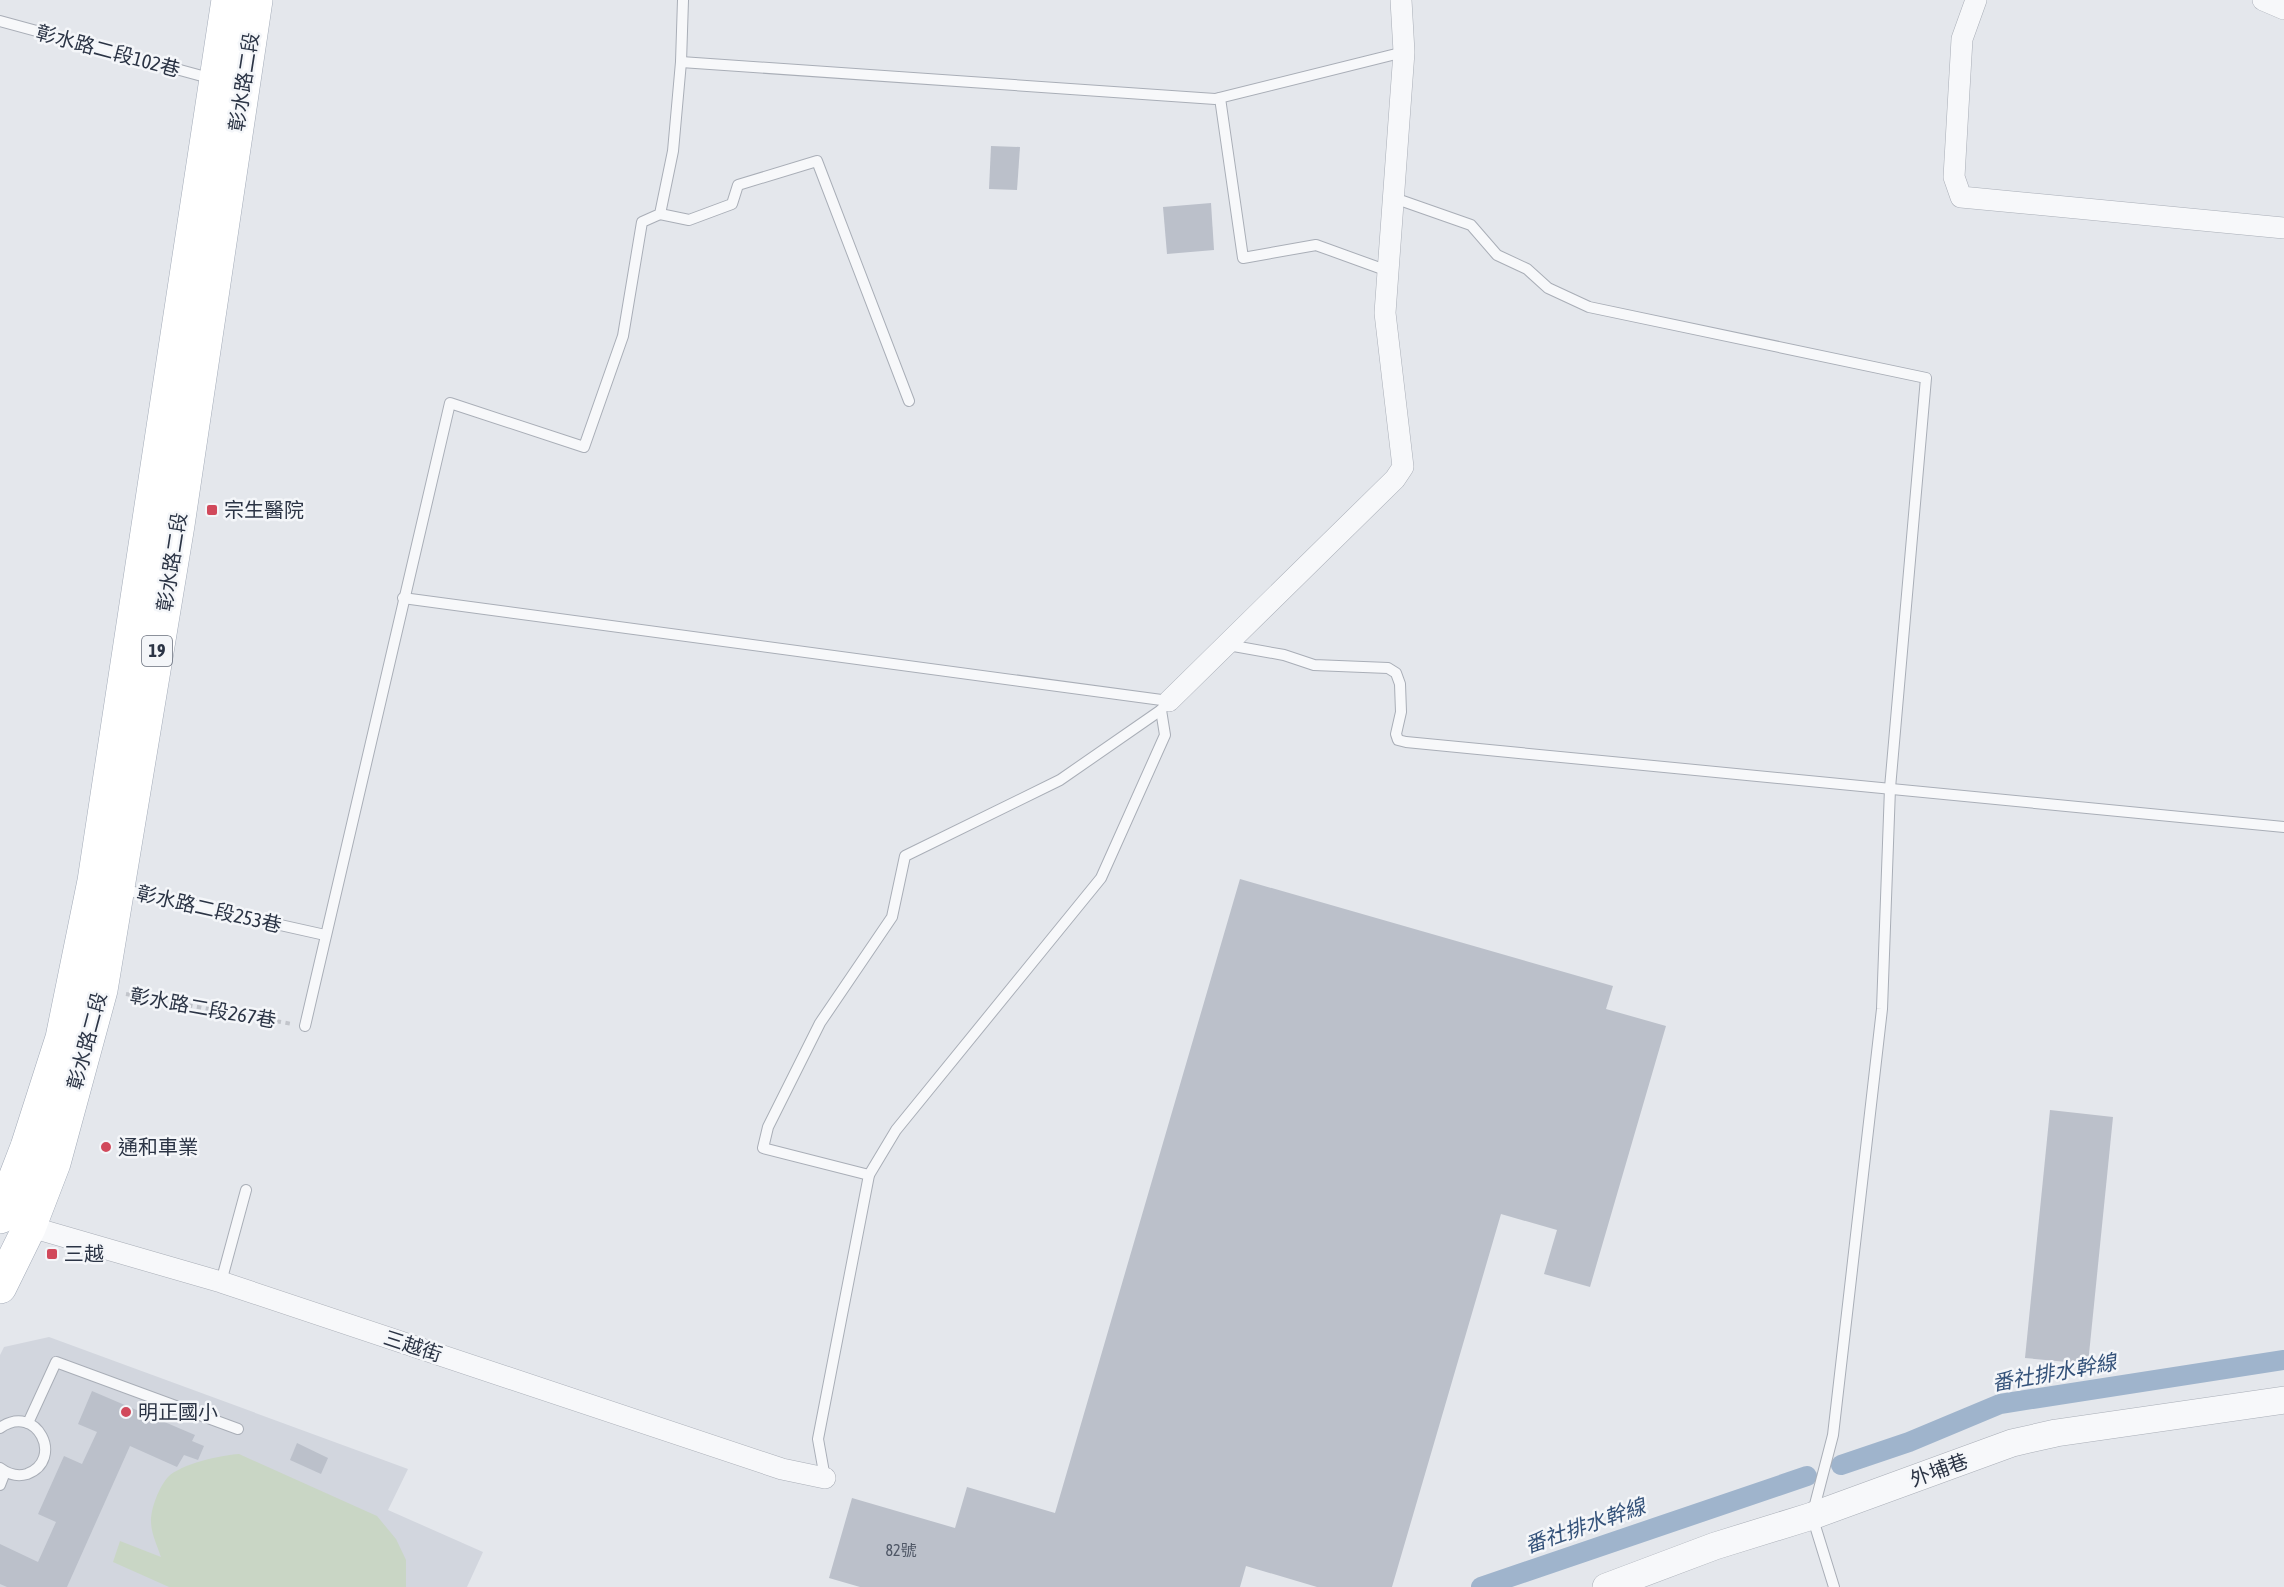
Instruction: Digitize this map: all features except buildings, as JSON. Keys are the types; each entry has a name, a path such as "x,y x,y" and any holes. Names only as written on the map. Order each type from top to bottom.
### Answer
{"main road":[{"name":"彰水路二段","path":"163,524 216,80 228,0"},
{"name":"彰水路二段","path":"7,1219 54,1162 101,990 107,885 163,524 256,0"},
{"name":"彰水路二段","path":"0,1287 7,1219 107,885"}],"street":[{"path":"1165,706 1387,488 1403,467 1385,313 1404,52 1401,0"},
{"path":"1976,0 1962,39 1954,177 1961,197 2284,228"},
{"path":"2263,0 2284,9"},
{"name":"三越街","path":"7,1219 221,1282 782,1468 825,1478"},
{"name":"外埔巷","path":"1606,1587 1715,1546 1812,1516 2012,1443 2056,1433 2284,1400"}],"lane":[{"path":"660,214 673,151 681,62 683,0"},
{"name":"彰水路二段102巷","path":"0,21 216,80"},
{"path":"681,62 1215,99 1404,52"},
{"path":"1220,98 1243,258 1316,245 1388,271"},
{"path":"305,1026 450,403 584,447 623,336 642,222 660,214 689,220 732,204 738,185 817,160 909,401"},
{"path":"1394,198 1471,225 1497,255 1527,269 1548,288 1589,308 1926,378 1890,788 1882,1009 1833,1435 1812,1516 1834,1587"},
{"path":"403,598 1165,706"},
{"path":"1228,645 1284,655 1314,665 1388,668 1396,673 1400,684 1401,712 1396,734 1398,740 1406,742 2284,827"},
{"path":"825,1478 818,1439 869,1176 896,1131 1101,878 1165,735 1165,706"},
{"path":"869,1176 763,1148 768,1127 820,1023 892,917 905,856 1060,780 1165,706"},
{"name":"彰水路二段253巷","path":"107,885 325,935"},
{"path":"221,1282 246,1190"},
{"path":"27,1423 56,1362 238,1429"},
{"path":"0,1428 9,1423 27,1423 36,1427 42,1434 48,1463 22,1475 2,1470 0,1485"}],"path":[{"name":"彰水路二段267巷","path":"101,990 305,1026"}],"shaded area":[{"name":"明正國小","path":"49,1337 408,1469 388,1510 483,1552 467,1587 0,1587 0,1355 4,1347"}],"green space":[{"path":"239,1454 377,1516 396,1539 406,1560 406,1587 169,1587 113,1562 120,1541 161,1557 154,1539 151,1516 159,1492 168,1477 191,1464"}],"waterway":[{"name":"番社排水幹線","path":"1841,1465 1909,1442 2000,1404 2284,1360"},
{"name":"番社排水幹線","path":"1481,1587 1807,1476"}],"place":[{"name":"宗生醫院","path":"212,510"},
{"name":"通和車業","path":"106,1147"},
{"name":"三越","path":"52,1254"},
{"name":"明正國小","path":"126,1412"}]}
